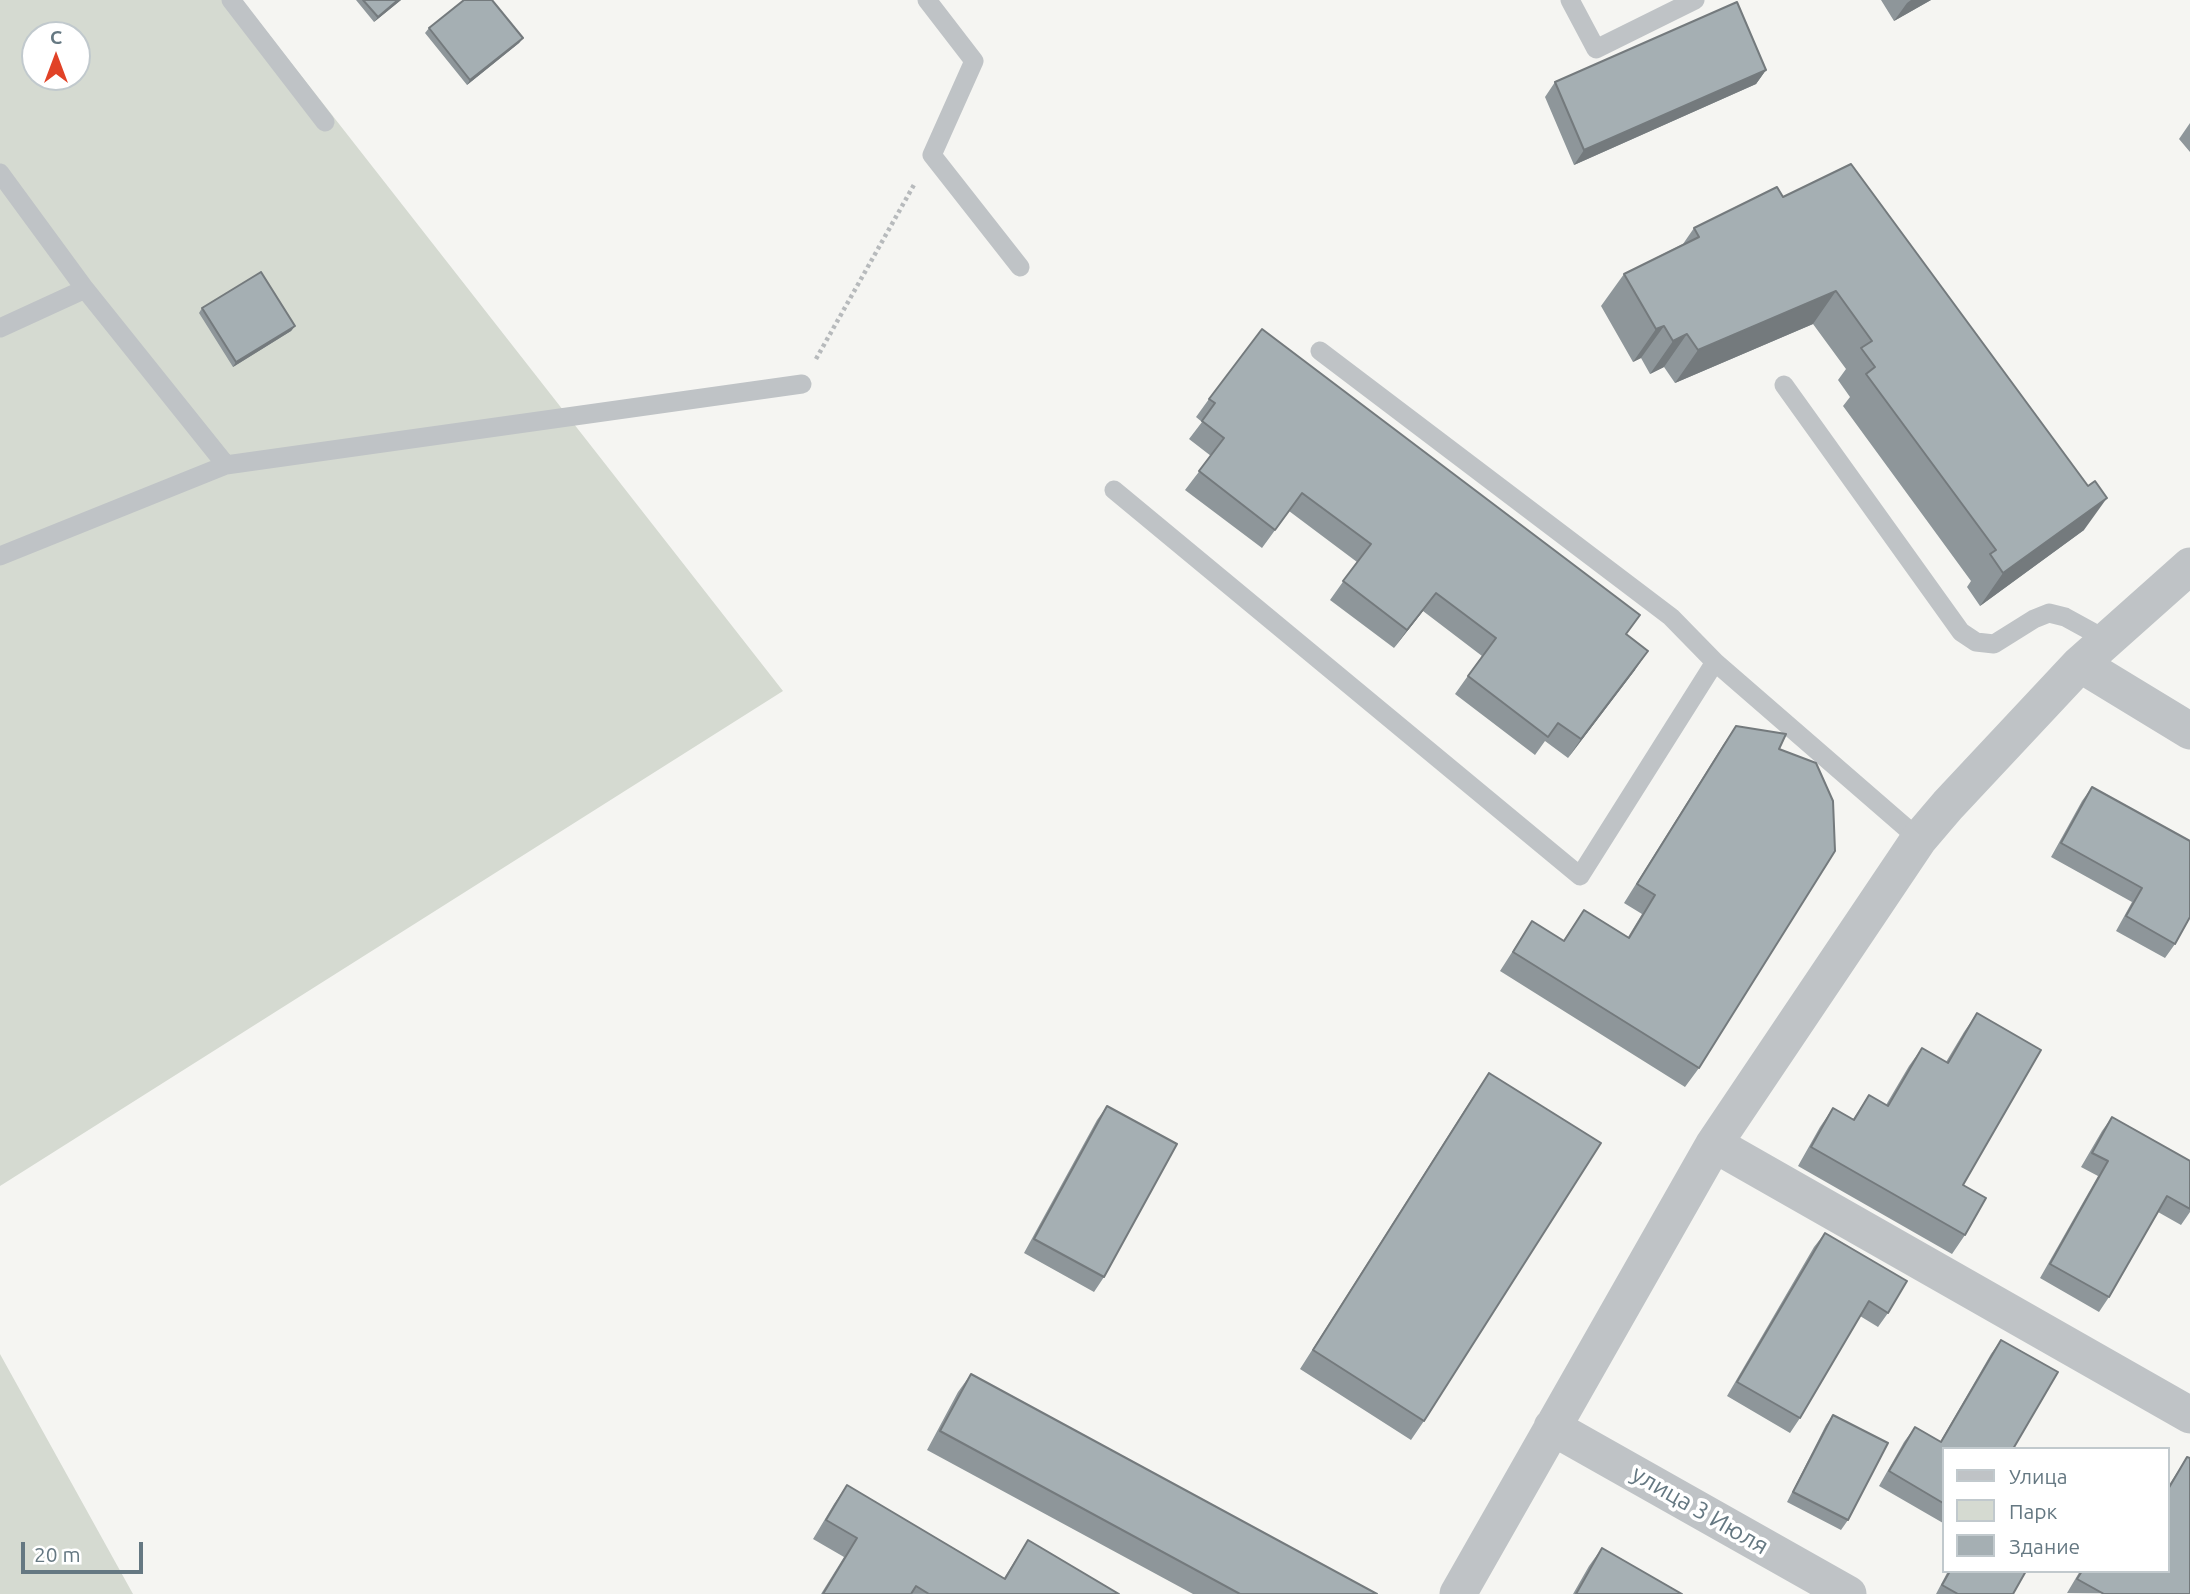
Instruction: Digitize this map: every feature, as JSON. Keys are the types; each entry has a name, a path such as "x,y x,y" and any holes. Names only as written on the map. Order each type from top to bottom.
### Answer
{"street":[{"path":"1458,1594 1714,1144 1919,839 1948,804 2080,664 2190,566"},
{"path":"2080,664 2190,731"},
{"path":"1714,1144 2190,1415"},
{"name":"улица 3 Июля","path":"1552,1427 1848,1594"}],"lane":[{"path":"231,0 325,122"},
{"path":"928,0 974,61 932,155 1020,267"},
{"path":"1570,0 1596,49 1695,0"},
{"path":"0,173 85,289 226,465"},
{"path":"0,328 85,289"},
{"path":"1320,351 1671,617 1716,662 1919,839"},
{"path":"0,556 226,465 802,384"},
{"path":"1784,385 1961,632 1976,642 1994,644 2034,619 2049,613 2066,617 2107,640"},
{"path":"1114,490 1580,876 1716,662"}],"path":[{"path":"802,384 932,155"}],"green space":[{"path":"0,0 242,0 783,691 0,1186"},
{"path":"0,1354 133,1594 0,1594"}],"building":[{"path":"363,0 398,0 378,17"},
{"path":"464,0 492,0 523,38 470,80 429,28"},
{"path":"1737,2 1766,70 1584,150 1555,82"},
{"path":"1851,164 2088,486 2095,481 2107,498 2003,573 1990,554 1996,550 1866,374 1875,367 1861,348 1872,341 1836,291 1698,350 1687,334 1673,341 1664,326 1656,329 1624,274 1699,237 1694,228 1777,187 1783,197"},
{"path":"261,272 295,326 236,362 202,308"},
{"path":"1262,329 1640,615 1626,634 1648,651 1581,739 1558,723 1548,737 1468,676 1496,638 1436,593 1407,630 1343,581 1371,544 1302,493 1275,530 1199,471 1224,438 1202,421 1215,403 1209,399"},
{"path":"1736,726 1786,734 1779,749 1816,763 1833,801 1835,851 1699,1068 1513,952 1532,921 1564,941 1584,910 1629,938 1655,895 1637,884"},
{"path":"2092,787 2190,841 2190,917 2175,944 2126,916 2142,888 2061,843"},
{"path":"1977,1013 2041,1050 1963,1185 1986,1198 1965,1235 1811,1147 1833,1108 1854,1120 1869,1095 1888,1106 1922,1048 1948,1063"},
{"path":"1489,1073 1601,1143 1424,1421 1313,1350"},
{"path":"1107,1106 1177,1144 1104,1277 1034,1239"},
{"path":"2112,1117 2190,1161 2190,1209 2167,1196 2109,1297 2050,1264 2108,1161 2092,1153"},
{"path":"1825,1233 1907,1281 1888,1313 1869,1301 1800,1418 1737,1382"},
{"path":"2001,1340 2058,1372 2014,1447 1941,1447 1941,1502 1889,1471 1915,1427 1941,1442"},
{"path":"971,1374 1377,1594 1240,1594 940,1431"},
{"path":"1833,1415 1888,1443 1848,1520 1793,1492"},
{"path":"2187,1457 2190,1458 2190,1594 2104,1594 2077,1579 2081,1573 2169,1573 2169,1488"},
{"path":"847,1485 1005,1579 1028,1540 1119,1594 929,1594 916,1586 911,1594 823,1594 857,1538 826,1520"},
{"path":"1602,1548 1682,1594 1576,1594"},
{"path":"1949,1573 2025,1573 2013,1594 1958,1594 1942,1585"}]}
